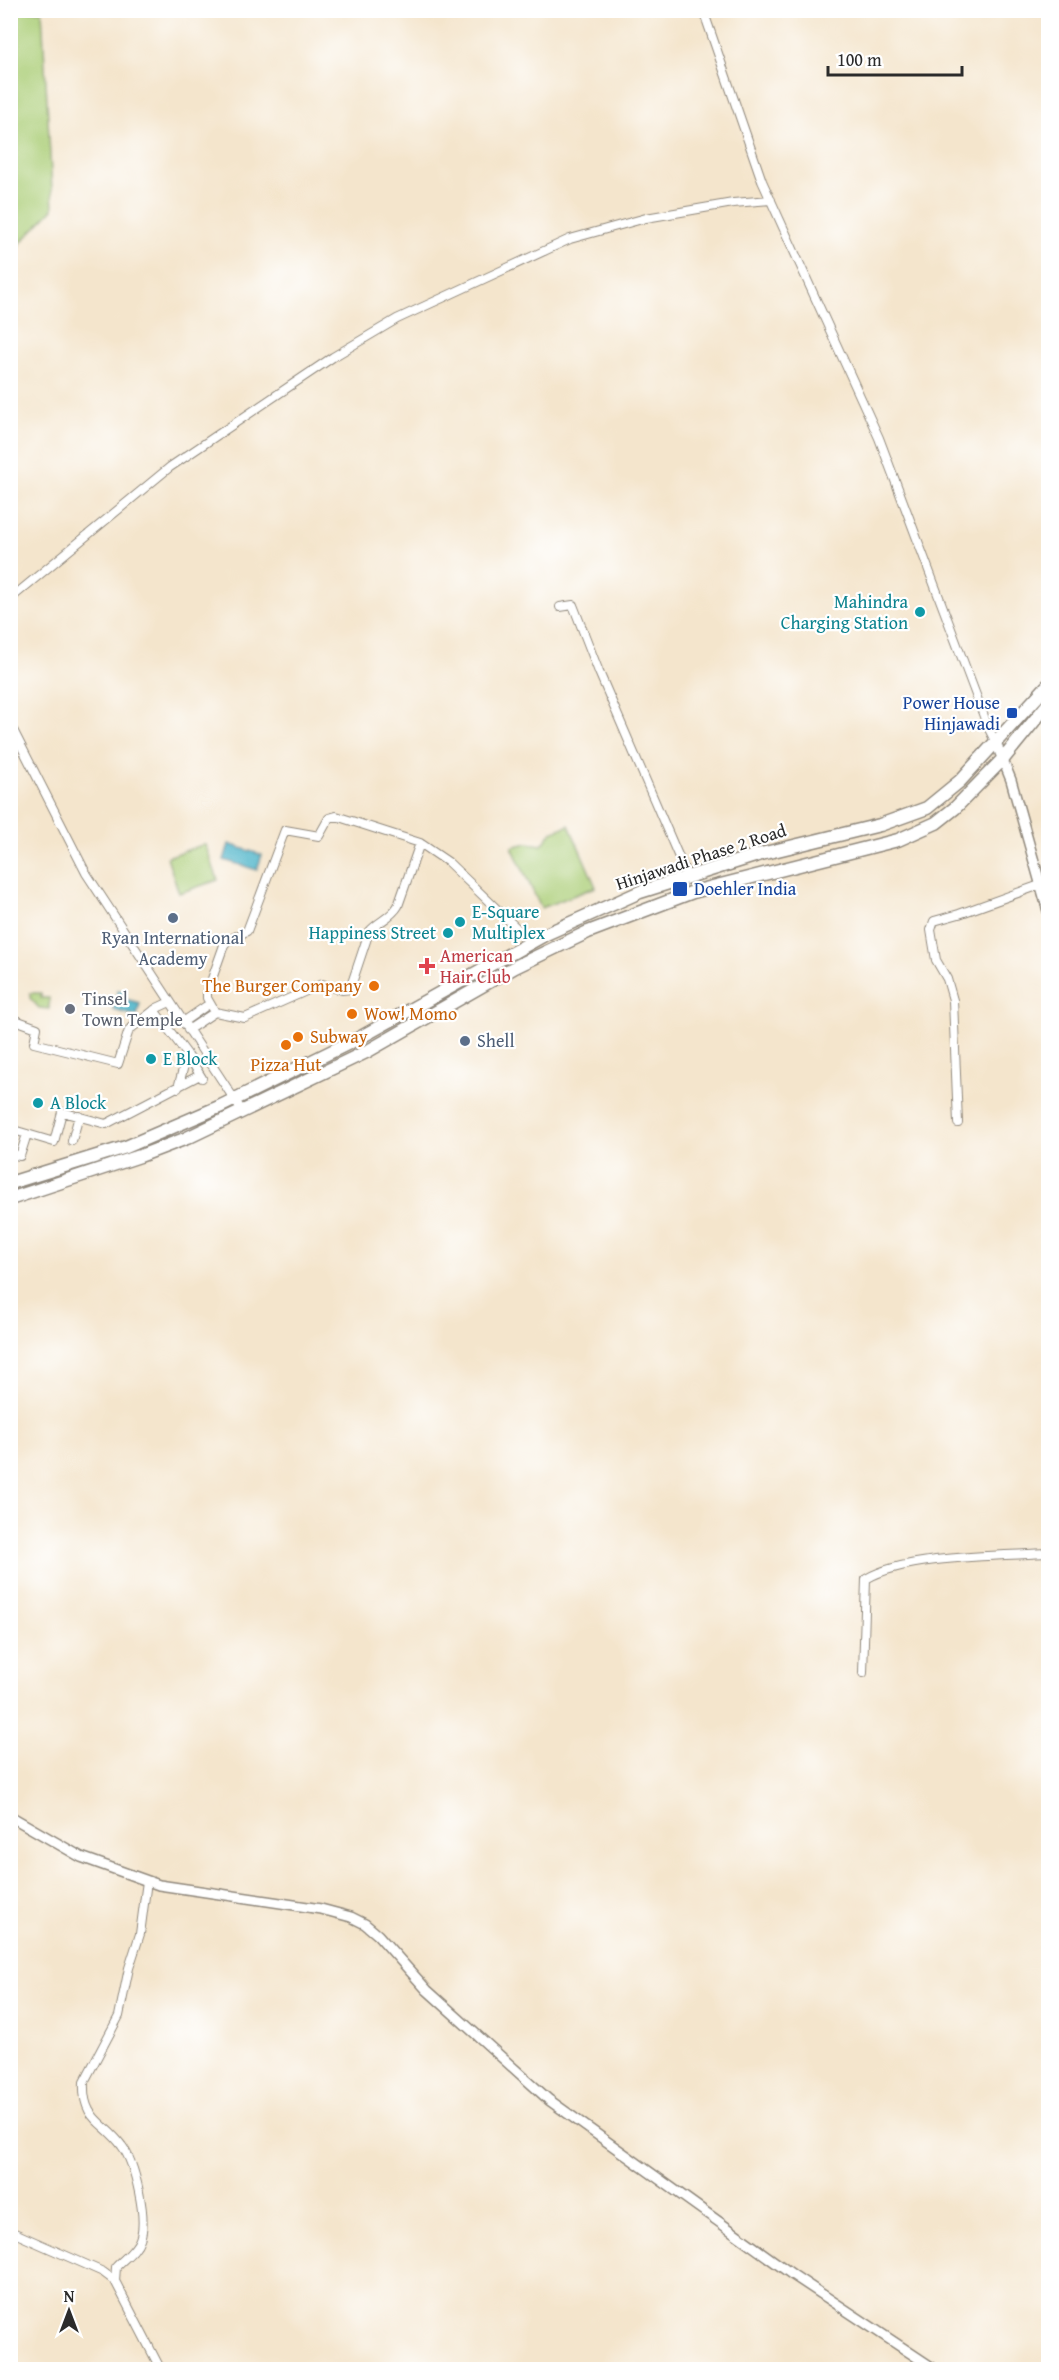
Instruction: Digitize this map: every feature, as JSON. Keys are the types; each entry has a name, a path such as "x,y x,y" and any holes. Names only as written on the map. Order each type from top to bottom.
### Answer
{"main road":[{"name":"Hinjawadi Phase 2 Road","path":"10,1183 139,1143 234,1100 361,1037 531,942 602,908 687,876 784,848 880,825 927,808 960,781 1048,685"},
{"name":"Hinjawadi Phase 2 Road","path":"10,1199 187,1138 386,1041 553,948 693,892 898,840 918,832 936,823 954,808 1004,758 1048,704"},
{"path":"687,876 693,892"}],"street":[{"path":"703,10 762,181 879,438 980,705 1004,758 1048,911"},
{"path":"10,599 170,467 323,363 397,319 570,238 646,218 733,203 771,200"},
{"path":"560,607 573,605 603,682 687,876"},
{"path":"10,724 86,873 242,1111"},
{"path":"215,1012 207,993 224,945 227,940 247,931 286,829 319,836 329,818 336,816 420,843 448,862 531,942"},
{"path":"186,1026 215,1012 245,1018 322,984 342,990 350,989 369,932 392,915 398,906 420,843"},
{"path":"958,1123 953,1000 947,979 936,960 931,930 934,921 959,915 1040,885"},
{"path":"10,975 13,975 10,983"},
{"path":"10,1018 37,1028 34,1043 118,1064 129,1030 154,1010 170,1002"},
{"path":"186,1026 210,1004"},
{"path":"10,1129 54,1142 62,1112 106,1124 202,1078 187,1053 154,1010"},
{"path":"178,1088 187,1053"},
{"path":"72,1141 79,1116"},
{"path":"10,1154 20,1156 27,1134"},
{"path":"863,1673 866,1579 877,1572 930,1561 1048,1553"},
{"path":"10,1816 81,1857 159,1885 321,1909 351,1917 365,1924 378,1935 427,1990 549,2100 794,2275 936,2370"},
{"path":"115,2281 116,2267 135,2249 141,2238 143,2221 141,2204 127,2154 115,2138 94,2119 83,2095 84,2082 119,2016 129,1968 140,1934 147,1881"},
{"path":"10,2231 103,2272 115,2281 161,2370"}],"green space":[{"path":"11,10 42,11 53,209 11,253"},
{"path":"569,825 596,887 541,908 512,847 527,843 542,845 552,832"},
{"path":"205,844 218,880 179,893 167,857"},
{"path":"30,993 41,993 41,998 49,998 49,1009 39,1008 30,998"}],"water":[{"path":"229,844 262,855 257,870 224,860"},
{"path":"118,990 126,992 125,999 140,1003 137,1016 113,1010"}],"place":[{"name":"Mahindra Charging Station","path":"920,612"},
{"name":"Power House Hinjawadi","path":"1012,713"},
{"name":"Doehler India","path":"680,889"},
{"name":"Ryan International Academy","path":"173,918"},
{"name":"E-Square Multiplex","path":"460,922"},
{"name":"Happiness Street","path":"448,933"},
{"name":"American Hair Club","path":"427,966"},
{"name":"The Burger Company","path":"374,986"},
{"name":"Tinsel Town Temple","path":"70,1009"},
{"name":"Wow! Momo","path":"352,1014"},
{"name":"Subway","path":"298,1037"},
{"name":"Shell","path":"465,1041"},
{"name":"Pizza Hut","path":"286,1045"},
{"name":"E Block","path":"151,1059"},
{"name":"A Block","path":"38,1103"}]}
